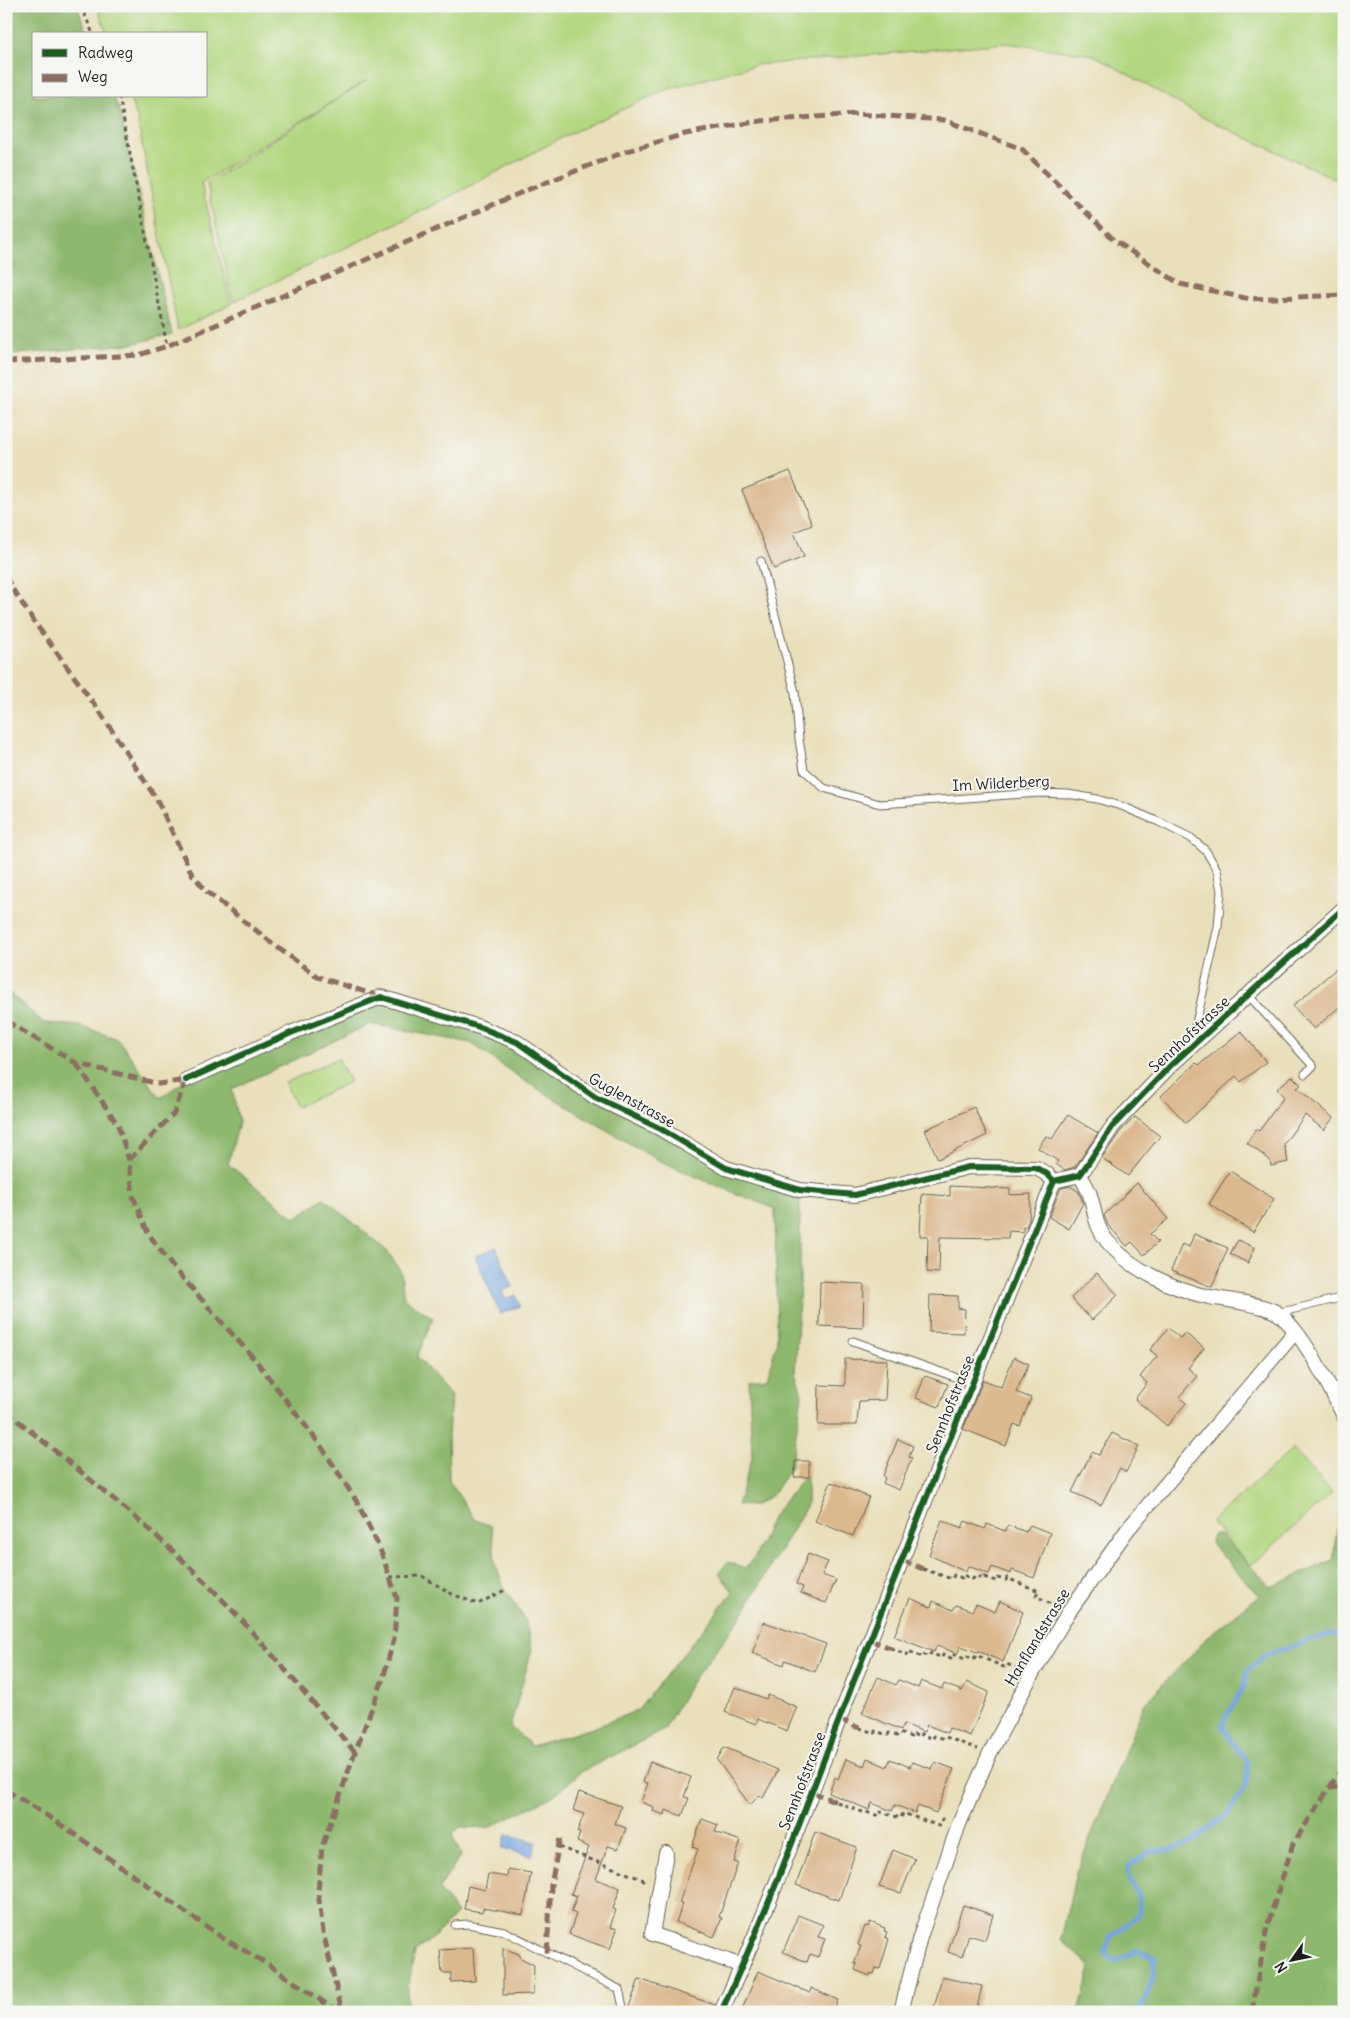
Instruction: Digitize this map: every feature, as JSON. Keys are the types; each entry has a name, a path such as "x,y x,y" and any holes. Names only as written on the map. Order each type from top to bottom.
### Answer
{"street":[{"name":"Sennhofstrasse","path":"1080,1175 1113,1126 1171,1065 1344,908"},
{"name":"Guglenstrasse","path":"186,1080 291,1033 381,997 479,1027 517,1042 595,1097 661,1129 726,1168 800,1190 855,1195 968,1167 1036,1168 1047,1174 1054,1181"},
{"path":"1054,1181 1080,1175 1090,1193 1096,1225 1108,1241 1136,1266 1151,1275 1189,1291 1245,1302 1278,1313 1295,1332 1324,1375 1344,1416"},
{"name":"Sennhofstrasse","path":"721,2012 742,1966 812,1792 849,1692 1054,1181"},
{"name":"Hanflandstrasse","path":"901,2012 920,1938 959,1824 990,1753 1032,1674 1068,1613 1128,1529 1295,1332"},
{"path":"666,1853 652,1934 742,1966"}],"lane":[{"name":"Im Wilderberg","path":"761,561 795,692 804,770 824,788 880,804 1040,793 1088,797 1124,806 1159,822 1191,838 1206,851 1217,870 1220,891 1218,927 1191,1047"},
{"path":"1249,996 1313,1066 1304,1074"},
{"path":"1278,1313 1344,1297"},
{"path":"853,1341 972,1383"},
{"path":"455,1925 468,1924 504,1931 619,1989 624,2012"}],"path":[{"path":"81,6 92,32"},
{"path":"120,98 166,346"},
{"path":"923,1569 952,1578 954,1575 962,1578 963,1575 974,1579 975,1576 983,1579 984,1576 996,1581 998,1578 1006,1580 1007,1578 1039,1591 1036,1596 1068,1613"},
{"path":"390,1577 422,1576 452,1594 478,1604 505,1590"},
{"path":"891,1648 906,1654 908,1651 920,1656 921,1653 929,1657 931,1653 942,1658 943,1655 951,1658 952,1654 966,1659 967,1656 974,1659 976,1655 1004,1667 1006,1664 1032,1674"},
{"path":"859,1728 875,1734 875,1731 898,1736 899,1733 911,1737 912,1734 920,1737 921,1734 933,1738 934,1736 942,1738 943,1736 990,1753"},
{"path":"837,1802 879,1816 880,1812 901,1818 903,1813 939,1826 942,1819 959,1824"},
{"path":"559,1847 644,1880 649,1867 662,1872"}],"green space":[{"path":"6,6 77,6 87,32 32,32 32,98 114,98 119,109 172,334 131,344 6,355"},
{"path":"97,6 1344,6 1344,183 1204,118 1094,55 1006,43 755,65 665,90 567,135 424,210 233,302 207,183 367,80 201,183 231,304 178,330 137,118 130,98 208,98 208,32 106,32"},
{"path":"6,990 44,1023 80,1026 118,1039 160,1098 186,1080 381,997 479,1027 595,1097 726,1168 800,1190 800,1282 795,1372 802,1394 791,1467 772,1495 754,1506 737,1505 752,1458 749,1380 767,1378 777,1342 775,1209 654,1158 523,1080 471,1043 370,1024 232,1089 239,1122 228,1164 295,1218 324,1198 387,1251 401,1272 404,1298 433,1318 417,1357 451,1395 448,1435 449,1481 475,1520 492,1526 495,1563 505,1590 525,1619 532,1649 510,1727 532,1746 593,1728 638,1710 733,1592 719,1573 728,1562 745,1569 756,1555 773,1516 807,1473 807,1505 739,1620 690,1684 664,1730 581,1772 553,1796 488,1828 460,1827 452,1835 461,1855 439,1889 457,1913 435,1936 415,1952 408,1987 407,2012 6,2012"},
{"path":"338,1058 350,1082 296,1107 285,1083"},
{"path":"1293,1449 1332,1493 1250,1566 1211,1522"},
{"path":"1344,1475 1344,2012 1079,2012 1091,1967 1061,1939 1076,1873 1145,1703 1213,1632 1259,1596 1211,1543 1213,1535 1220,1535 1271,1587 1333,1560"}],"water":[{"path":"496,1247 513,1287 502,1291 505,1299 516,1295 520,1306 500,1314 475,1256"},
{"path":"506,1834 536,1842 532,1856 502,1848"}],"building":[{"path":"790,471 812,525 794,532 804,557 774,569 742,490"},
{"path":"1344,962 1344,1003 1314,1029 1293,1006"},
{"path":"1241,1031 1266,1062 1241,1082 1236,1076 1186,1123 1161,1096 1196,1063 1199,1065"},
{"path":"1292,1076 1301,1085 1297,1088 1333,1118 1324,1130 1305,1115 1284,1144 1288,1162 1271,1166 1270,1160 1247,1143 1256,1129 1259,1131 1284,1097 1277,1089"},
{"path":"974,1107 987,1135 938,1159 925,1130"},
{"path":"1068,1115 1098,1133 1075,1167 1064,1170 1056,1164 1058,1161 1038,1148 1046,1136 1052,1139"},
{"path":"1135,1117 1160,1136 1128,1176 1102,1158 1120,1132"},
{"path":"1230,1171 1274,1199 1253,1232 1209,1204"},
{"path":"1137,1183 1168,1219 1150,1234 1158,1242 1144,1255 1132,1242 1127,1246 1108,1225 1104,1215"},
{"path":"950,1186 1010,1189 1010,1195 1031,1194 1029,1219 1026,1227 1023,1227 1023,1232 1009,1231 1008,1238 940,1237 939,1273 927,1272 928,1236 920,1236 922,1194 950,1196"},
{"path":"1070,1186 1079,1192 1083,1203 1069,1229 1049,1217 1061,1188"},
{"path":"1194,1234 1228,1248 1212,1287 1171,1271 1182,1244 1189,1247"},
{"path":"1238,1240 1255,1248 1248,1263 1230,1254"},
{"path":"1097,1273 1118,1295 1092,1320 1071,1298"},
{"path":"820,1282 864,1284 863,1328 819,1326"},
{"path":"930,1295 958,1296 958,1308 965,1309 964,1333 929,1332"},
{"path":"1168,1328 1180,1338 1185,1333 1204,1348 1188,1368 1197,1376 1179,1397 1186,1403 1167,1426 1135,1399 1147,1383 1140,1377 1157,1356 1150,1350"},
{"path":"1014,1357 1029,1364 1016,1392 1031,1398 1020,1426 1014,1424 1006,1446 963,1429 983,1380 1001,1387"},
{"path":"845,1359 887,1360 885,1400 859,1401 857,1425 818,1425 819,1385 845,1386"},
{"path":"925,1376 948,1384 939,1407 916,1398"},
{"path":"1112,1433 1139,1446 1126,1472 1120,1468 1101,1505 1072,1492 1092,1452 1099,1455"},
{"path":"898,1439 913,1446 909,1457 912,1458 899,1490 883,1483 885,1478 883,1476"},
{"path":"795,1461 809,1461 809,1477 794,1477"},
{"path":"831,1482 869,1497 853,1536 815,1521"},
{"path":"942,1520 962,1528 965,1521 985,1529 987,1524 1005,1531 1008,1525 1026,1532 1030,1525 1050,1533 1034,1578 1012,1570 1011,1574 992,1567 989,1574 968,1566 966,1572 929,1555"},
{"path":"808,1554 828,1562 822,1575 836,1580 826,1603 801,1593 803,1587 796,1584"},
{"path":"910,1598 931,1607 933,1601 953,1610 956,1605 972,1611 976,1604 995,1612 1000,1601 1023,1612 1003,1662 961,1646 957,1654 937,1645 934,1652 894,1636"},
{"path":"764,1622 826,1644 815,1672 785,1660 784,1665 752,1653"},
{"path":"878,1677 896,1685 899,1680 918,1688 921,1681 942,1689 944,1684 962,1691 967,1682 989,1692 970,1736 949,1728 947,1733 927,1725 924,1732 904,1724 901,1730 862,1713"},
{"path":"735,1687 766,1699 768,1695 797,1707 787,1731 758,1719 756,1724 725,1712"},
{"path":"724,1747 778,1770 763,1798 760,1795 750,1805 717,1760"},
{"path":"867,1758 887,1767 890,1759 910,1767 912,1762 932,1769 935,1762 954,1769 936,1813 918,1806 915,1813 895,1805 892,1811 872,1803 869,1810 829,1793 835,1777 838,1779 846,1759 864,1766"},
{"path":"650,1762 691,1777 684,1797 689,1798 682,1816 666,1810 665,1815 653,1811 654,1807 641,1802 648,1783 643,1782"},
{"path":"579,1792 621,1806 615,1824 626,1828 618,1849 608,1846 596,1879 620,1888 613,1909 616,1910 610,1927 617,1929 610,1949 569,1934 576,1914 571,1912 577,1896 571,1894 589,1847 577,1842 580,1833 577,1832 584,1814 573,1810"},
{"path":"702,1819 718,1825 715,1832 741,1841 734,1862 738,1863 719,1917 722,1918 714,1937 676,1922 683,1903 679,1903 698,1849 692,1847"},
{"path":"815,1832 857,1847 839,1900 796,1885"},
{"path":"893,1850 915,1859 901,1893 879,1887"},
{"path":"508,1869 531,1873 523,1915 483,1908 482,1912 464,1909 468,1886 485,1890 488,1874 507,1877"},
{"path":"963,1905 993,1915 985,1940 969,1935 962,1957 948,1952"},
{"path":"798,1915 823,1925 818,1937 825,1939 818,1957 810,1954 807,1962 783,1952"},
{"path":"870,1922 885,1928 884,1931 887,1932 885,1937 889,1939 880,1969 876,1968 874,1974 871,1973 870,1976 855,1970 857,1964 854,1963 861,1946 858,1945 865,1926 868,1927"},
{"path":"473,1948 475,1981 451,1982 451,1973 442,1973 440,1950"},
{"path":"503,1948 519,1954 519,1957 534,1965 533,1994 503,1995"},
{"path":"758,1971 810,1993 811,1988 838,2000 833,2012 741,2012"},
{"path":"942,1977 982,1986 976,2012 933,2012"},
{"path":"639,1979 715,2005 712,2012 643,2012 629,2007"}],"waterway":[{"path":"1136,2012 1141,2006 1150,1986 1155,1957 1137,1951 1114,1961 1105,1953 1110,1938 1139,1914 1139,1898 1128,1877 1128,1866 1150,1852 1176,1848 1189,1843 1228,1814 1246,1786 1248,1762 1231,1741 1222,1724 1244,1686 1248,1670 1266,1655 1329,1634 1344,1634"}],"marked path":[{"path":"6,362 139,355 167,346 527,190 627,151 685,134 760,121 857,114 944,120 1022,149 1114,240 1180,284 1250,299 1344,295"},
{"path":"6,576 35,623 100,712 157,800 192,874 207,892 318,977 381,997"},
{"path":"6,1021 76,1063 159,1084 186,1080 174,1113 129,1160 133,1196 148,1233 172,1266 257,1362 321,1446 357,1502 380,1549 397,1598 394,1639 382,1682 322,1847 318,1892 323,1932 342,2012"},
{"path":"76,1063 118,1125 129,1160"},
{"path":"6,1411 129,1512 199,1576 260,1640 355,1752"},
{"path":"902,1560 923,1569"},
{"path":"870,1640 891,1648"},
{"path":"839,1719 859,1728"},
{"path":"1252,2012 1267,1927 1293,1844 1344,1765"},
{"path":"1329,1788 1344,1786"},
{"path":"6,1790 54,1820 224,1939 266,1963 338,2012"},
{"path":"812,1792 837,1802"},
{"path":"547,1953 551,1885 560,1838"}],"cycle path":[{"path":"721,2012 774,1888 879,1616 1054,1181 1080,1175 1113,1126 1171,1065 1344,908"},
{"path":"186,1080 291,1033 381,997 479,1027 517,1042 595,1097 661,1129 726,1168 800,1190 855,1195 969,1167 1036,1168 1047,1174 1054,1181"}]}
